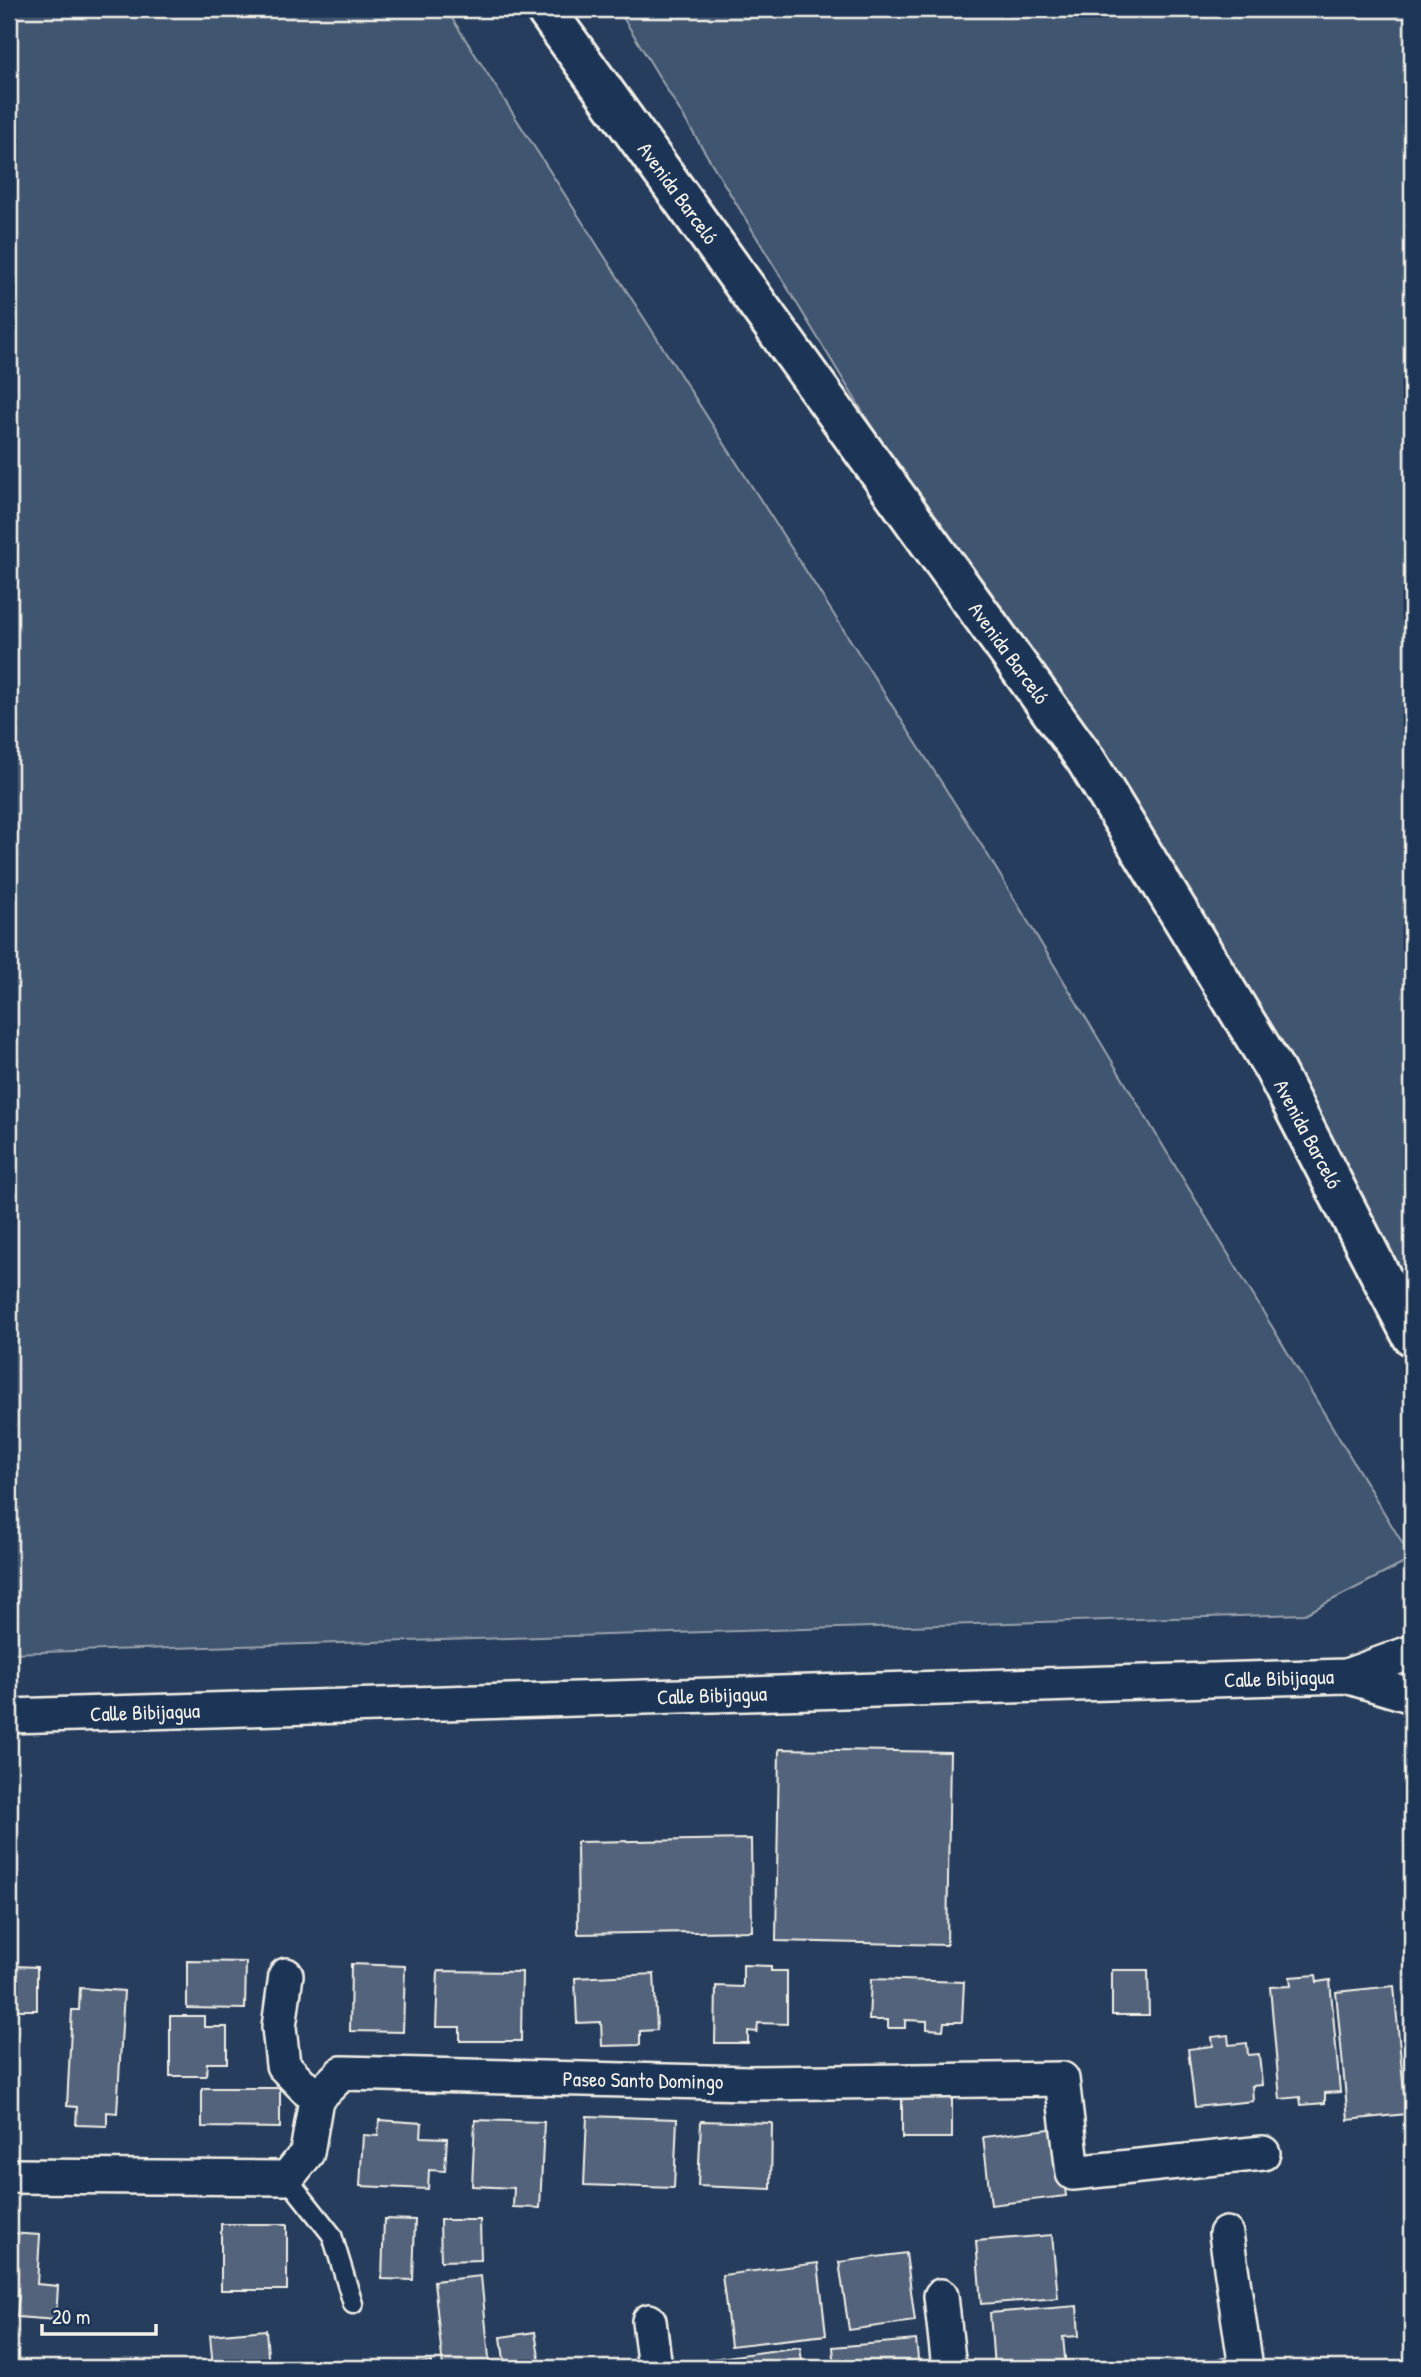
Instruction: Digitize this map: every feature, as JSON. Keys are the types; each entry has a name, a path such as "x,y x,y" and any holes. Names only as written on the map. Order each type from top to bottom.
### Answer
{"street":[{"name":"Avenida Barceló","path":"545,9 1086,760 1273,1068 1412,1336"},
{"path":"1346,1676 1412,1653"},
{"name":"Calle Bibijagua","path":"9,1716 1346,1676 1412,1696"},
{"path":"9,2176 287,2178 307,2153 316,2099 283,2065 279,2027 286,1975"},
{"name":"Paseo Santo Domingo","path":"316,2099 342,2073 749,2083 1062,2079 1073,2173 1263,2153"},
{"path":"1226,2234 1246,2368"},
{"path":"941,2296 949,2368"},
{"path":"649,2321 655,2368"}],"lane":[{"path":"287,2178 332,2235 353,2304"}],"shaded area":[{"path":"9,9 446,9 986,852 1412,1559 1305,1614 9,1653"},
{"path":"618,9 1412,9 1412,1316"}],"building":[{"path":"779,1749 950,1752 947,1945 776,1941"},
{"path":"751,1839 752,1931 578,1934 577,1842"},
{"path":"9,1959 15,1959 16,1966 37,1967 37,2010 9,2010"},
{"path":"187,1961 246,1962 245,2009 187,2008"},
{"path":"351,1964 405,1966 403,2032 350,2031"},
{"path":"743,1965 771,1966 771,1971 787,1971 787,2024 758,2023 757,2032 748,2031 748,2043 715,2043 716,1986 743,1987"},
{"path":"1112,1970 1148,1970 1149,2015 1112,2015"},
{"path":"438,1971 522,1972 521,2041 460,2041 460,2027 436,2027"},
{"path":"654,1974 657,2030 640,2031 640,2045 602,2046 601,2022 577,2023 575,1978"},
{"path":"1316,1975 1317,1982 1330,1980 1340,2092 1325,2093 1325,2103 1301,2105 1300,2097 1280,2099 1270,1987 1291,1986 1290,1977"},
{"path":"871,1979 964,1982 962,2022 944,2022 943,2030 927,2029 927,2021 905,2020 905,2028 888,2028 888,2020 869,2020"},
{"path":"1394,1986 1406,2114 1348,2120 1336,1992"},
{"path":"80,1988 124,1991 117,2113 107,2112 107,2126 76,2125 77,2107 67,2106 72,2010 79,2010"},
{"path":"170,2016 204,2016 204,2027 227,2027 227,2063 207,2063 206,2076 170,2076"},
{"path":"1228,2035 1229,2045 1247,2043 1248,2055 1259,2054 1262,2085 1252,2086 1253,2101 1195,2107 1188,2049 1213,2046 1212,2037"},
{"path":"202,2088 280,2088 280,2128 202,2127"},
{"path":"902,2096 952,2096 952,2138 902,2138"},
{"path":"587,2116 677,2119 674,2188 584,2185"},
{"path":"379,2120 422,2123 421,2137 447,2138 445,2171 429,2170 428,2189 360,2186 363,2135 378,2136"},
{"path":"475,2120 544,2122 540,2208 513,2207 514,2188 472,2186"},
{"path":"701,2121 772,2123 771,2189 698,2186"},
{"path":"1058,2128 1066,2196 991,2205 983,2137"},
{"path":"384,2219 415,2220 413,2280 382,2279"},
{"path":"440,2220 480,2220 481,2260 441,2261"},
{"path":"221,2224 287,2224 287,2290 221,2290"},
{"path":"9,2233 40,2235 37,2284 58,2286 56,2320 17,2317 19,2296 9,2295"},
{"path":"1052,2235 1058,2298 981,2304 976,2241"},
{"path":"906,2253 915,2321 849,2330 839,2262"},
{"path":"818,2263 826,2335 731,2346 722,2275"},
{"path":"481,2276 490,2368 443,2368 434,2281"},
{"path":"1077,2306 1079,2336 1063,2337 1066,2368 994,2368 990,2313"},
{"path":"266,2330 269,2368 213,2368 210,2335"},
{"path":"535,2332 541,2368 505,2368 501,2337"},
{"path":"916,2340 919,2368 835,2368 833,2347"},
{"path":"800,2347 803,2368 697,2368 696,2361"},
{"path":"1227,2358 1228,2368 1125,2368"},
{"path":"431,2362 431,2368 354,2368"}]}
